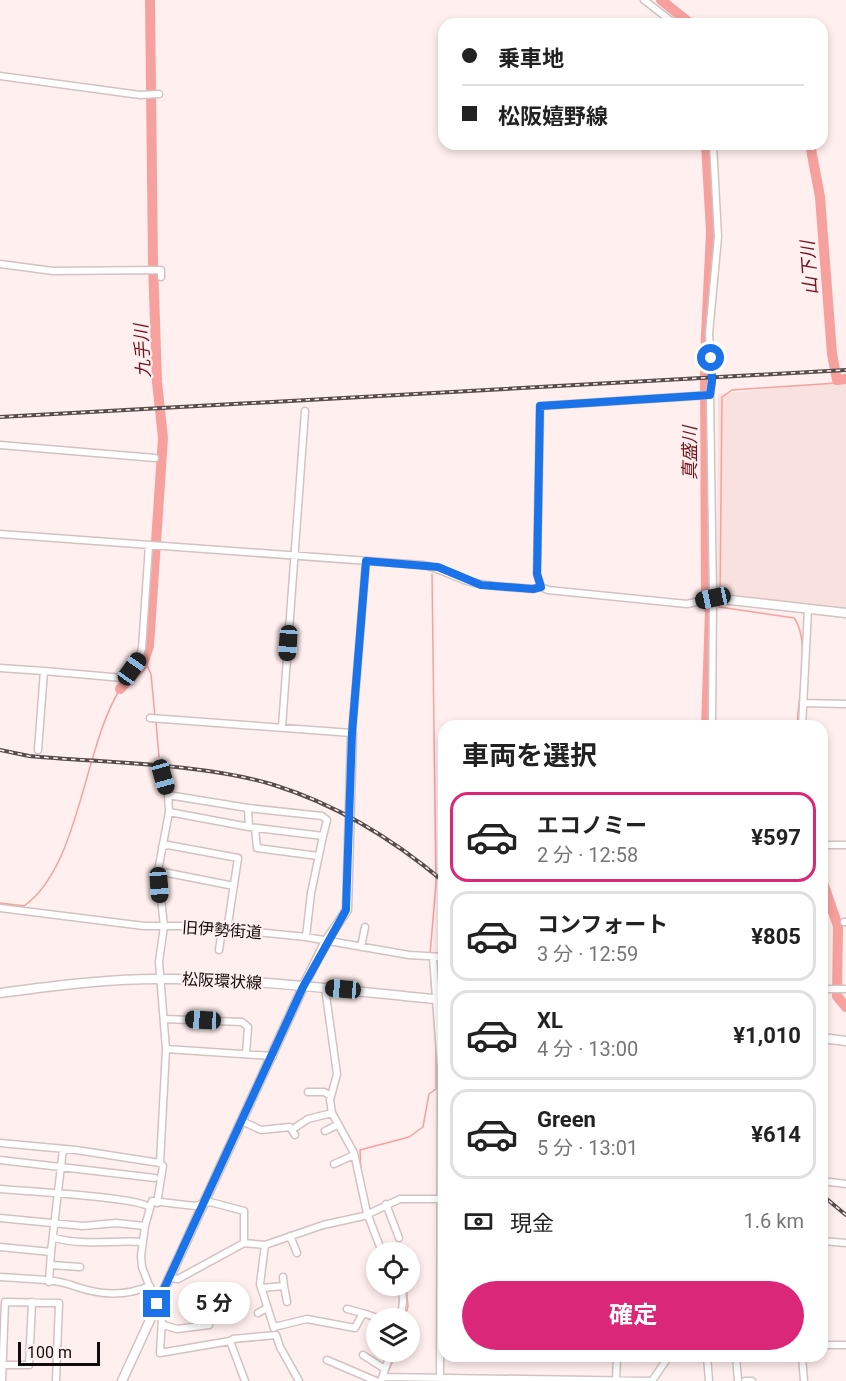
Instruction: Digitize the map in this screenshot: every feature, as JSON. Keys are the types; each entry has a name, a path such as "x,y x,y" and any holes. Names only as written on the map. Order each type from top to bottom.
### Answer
{"main road":[{"path":"718,598 846,613"},
{"path":"122,1381 303,987 326,941 346,910 352,733"},
{"name":"松阪環状線","path":"0,993 67,984 162,979 245,981 325,988 438,1004"},
{"path":"828,1039 846,1041"}],"street":[{"path":"644,0 667,18"},
{"path":"0,76 140,95 159,94"},
{"path":"712,720 718,598 710,395 712,378 708,334 718,237 713,150"},
{"path":"0,264 41,270 161,270 161,277"},
{"path":"541,587 537,574 540,406 710,395"},
{"path":"282,727 305,411"},
{"path":"0,445 155,458"},
{"path":"0,534 438,567 481,585 533,589 541,587 548,590 687,604 718,598"},
{"path":"0,668 123,678 139,659 143,641 149,545"},
{"path":"150,718 352,733 366,561"},
{"path":"802,720 808,610"},
{"path":"38,750 44,671"},
{"path":"802,704 846,704"},
{"path":"157,1203 155,1193 163,1166 160,1163 166,1049 159,962 164,926 158,871 169,812 168,795 163,777"},
{"path":"168,795 248,808 322,816 327,820 318,856 306,937"},
{"path":"248,808 257,848 318,856"},
{"path":"169,812 252,828 323,836"},
{"path":"162,847 168,845 238,858 228,924 222,928 219,950"},
{"path":"828,845 846,845"},
{"path":"158,871 234,886"},
{"name":"旧伊勢街道","path":"0,908 164,926 222,928 306,937 438,957"},
{"path":"361,947 365,927"},
{"path":"433,957 438,991"},
{"path":"325,988 337,1074 331,1096 332,1113 354,1155 367,1212 378,1242"},
{"path":"164,1018 242,1022 248,1027 246,1054"},
{"path":"438,1033 438,1078"},
{"path":"166,1049 273,1056"},
{"path":"308,1092 324,1092 331,1096"},
{"path":"296,1127 308,1119 332,1113"},
{"path":"242,1121 261,1130 290,1127 295,1135"},
{"path":"325,1131 337,1125"},
{"path":"0,1143 63,1149 160,1163"},
{"path":"49,1282 63,1149"},
{"path":"334,1164 354,1155"},
{"path":"0,1160 155,1178"},
{"path":"828,1182 846,1184"},
{"path":"0,1189 144,1203 149,1208"},
{"path":"170,1278 178,1279 243,1243 266,1245 323,1225 364,1216 367,1212 400,1199 438,1200"},
{"path":"243,1243 244,1211 222,1204 195,1206 152,1202 145,1226 142,1267 163,1325 160,1353 230,1341 254,1333 274,1335"},
{"path":"386,1204 399,1238"},
{"path":"0,1218 55,1223 145,1226"},
{"path":"290,1236 297,1253"},
{"path":"55,1238 80,1243 112,1240 143,1242"},
{"path":"828,1241 846,1243"},
{"path":"266,1245 261,1288 274,1327 274,1335 299,1381"},
{"path":"0,1247 51,1252"},
{"path":"51,1265 80,1267"},
{"path":"0,1277 74,1286 95,1294 116,1294 150,1286"},
{"path":"284,1277 287,1302"},
{"path":"261,1288 284,1286"},
{"path":"2,1381 5,1302 59,1302 56,1381"},
{"path":"2,1365 29,1365 32,1302"},
{"path":"258,1313 267,1308"},
{"path":"346,1310 366,1314"},
{"path":"274,1327 307,1319 355,1328 362,1315 366,1314"},
{"path":"163,1325 177,1329 209,1325"},
{"path":"230,1341 245,1381"},
{"path":"828,1345 846,1345"},
{"path":"363,1355 385,1369"},
{"path":"327,1360 376,1381"},
{"path":"387,1362 382,1379 652,1381 665,1362"},
{"path":"440,1362 440,1380"},
{"path":"616,1362 616,1380"},
{"path":"707,1362 709,1381"},
{"path":"736,1362 738,1381"},
{"path":"802,1362 804,1381"},
{"path":"745,1381 752,1381"}],"shaded area":[{"path":"846,381 846,612 717,592 718,394"}],"waterway":[{"name":"九手川","path":"120,689 142,666 149,646 163,438 157,382 153,263 150,0"},
{"name":"真盛川","path":"661,0 684,18"},
{"name":"真盛川","path":"706,150 711,232 705,356 706,604 710,611 706,720"},
{"name":"山下川","path":"811,150 820,197 832,354 837,380 846,379"},
{"path":"720,596 722,397 732,390 837,383 837,380"},
{"path":"430,954 436,884 432,574"},
{"path":"720,601 719,607 794,618 799,628 803,654 798,720"},
{"path":"145,661 151,674 155,717"},
{"path":"0,903 24,906 43,888 57,864 69,836 97,743 120,689"},
{"path":"156,722 159,757"},
{"name":"真盛川","path":"828,897 838,926 837,996 846,1007"},
{"path":"430,959 432,996"},
{"path":"433,1004 435,1020"},
{"path":"361,1172 360,1150 409,1137 423,1127 429,1094 436,1089 436,1042"},
{"path":"367,1197 370,1210"},
{"path":"371,1214 381,1242"},
{"path":"407,1296 408,1308"},
{"path":"387,1375 392,1362"}],"railway":[{"path":"0,417 846,370"},
{"path":"0,750 29,756 185,768 216,772 274,785 298,793 364,825 438,877"},
{"path":"828,1200 846,1215"}],"route":[{"path":"157,1304 303,987 326,941 346,910 349,894 348,821 352,733 366,561 438,567 464,580 481,585 533,589 541,587 537,574 540,406 710,395 711,358"}]}
